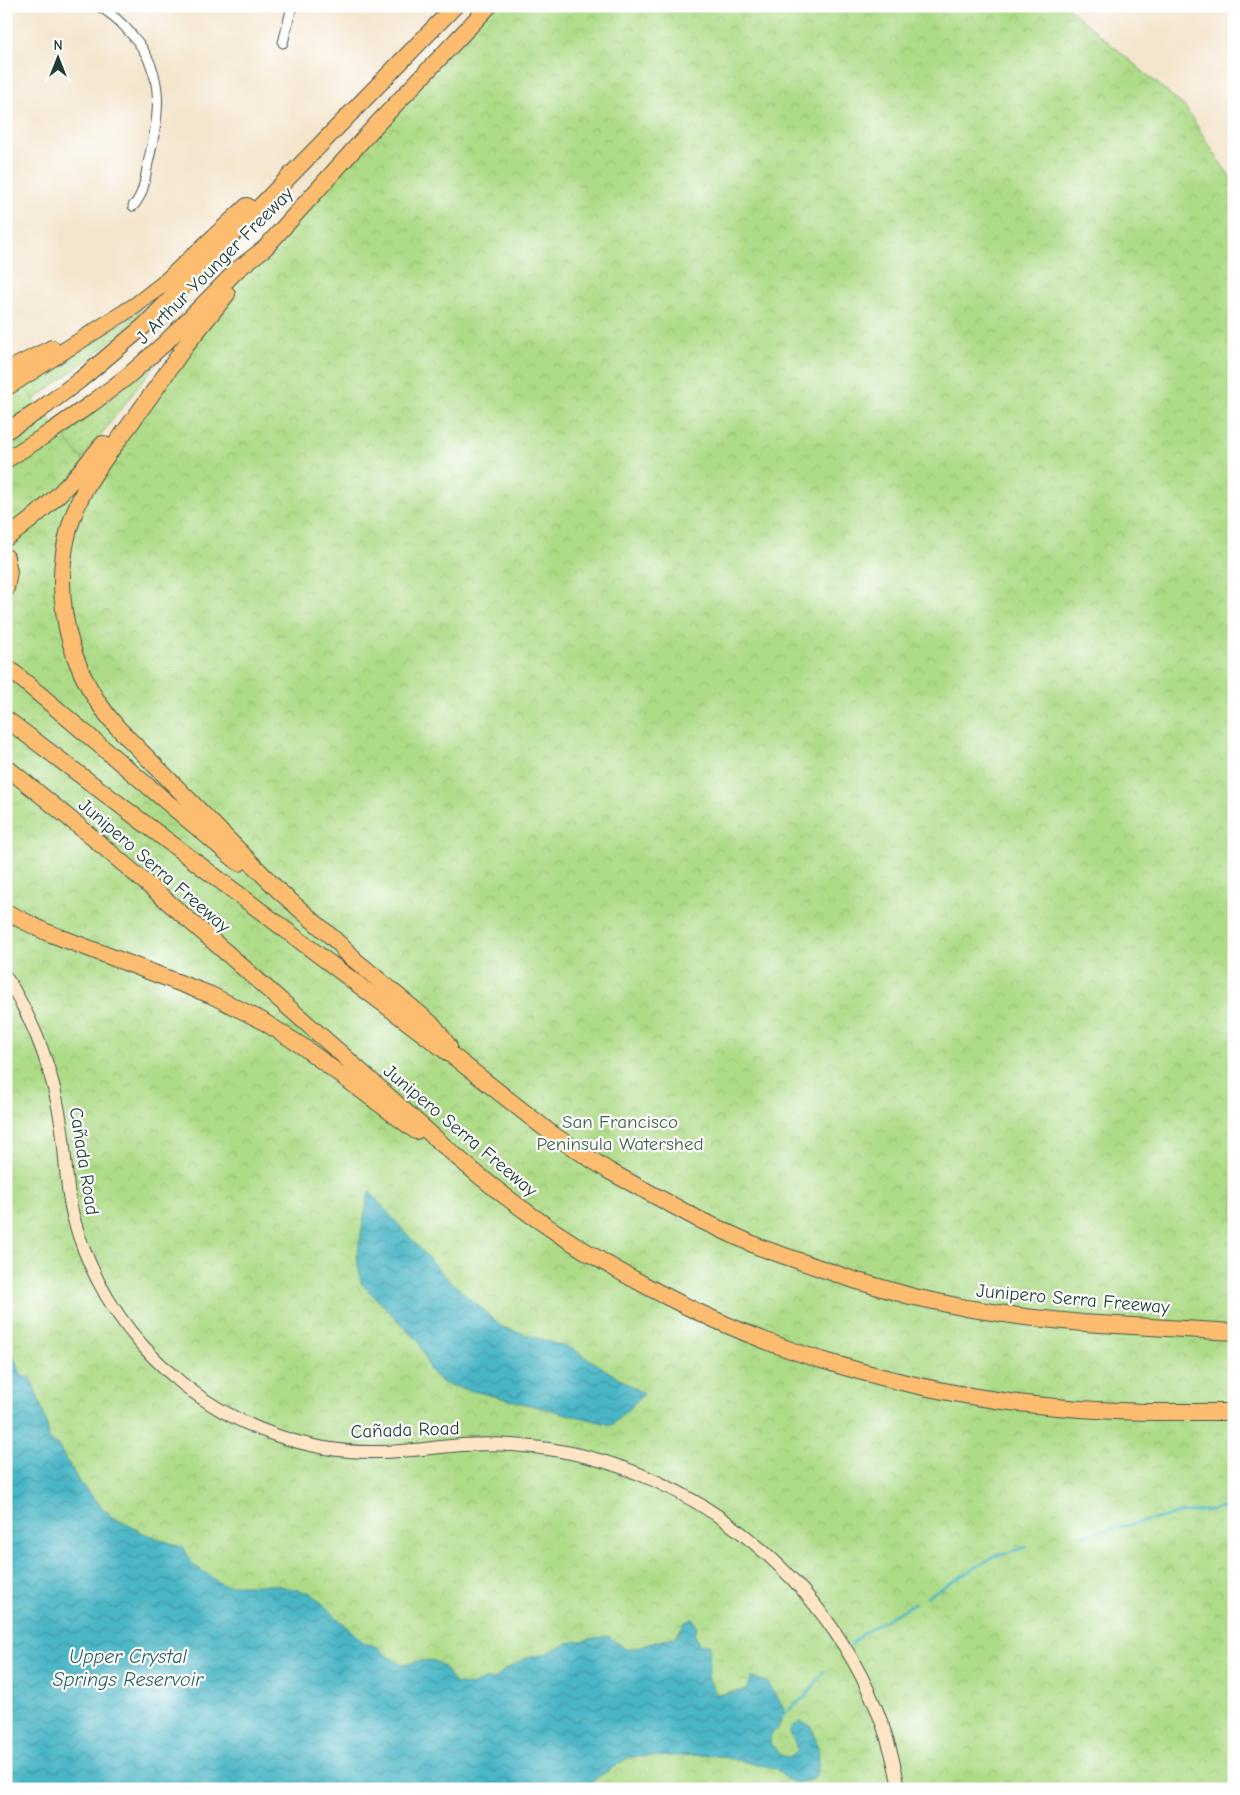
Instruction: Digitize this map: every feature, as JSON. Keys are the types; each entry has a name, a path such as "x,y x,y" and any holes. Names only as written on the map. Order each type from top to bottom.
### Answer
{"highway":[{"name":"J Arthur Younger Freeway","path":"6,431 74,386 132,338 180,291 455,6"},
{"name":"J Arthur Younger Freeway","path":"6,460 59,426 128,376 175,333 238,269 265,248 382,118 489,6"},
{"path":"6,388 136,305 182,267 327,131 342,123"},
{"path":"11,535 45,508 71,482 265,248"},
{"path":"6,372 136,305"},
{"path":"188,342 94,474 74,514 67,539 62,574 64,614 75,659 90,690 117,727 268,880 352,957 434,1026 458,1060"},
{"path":"6,556 9,572 6,589"},
{"path":"6,666 324,936 352,957"},
{"name":"Junipero Serra Freeway","path":"6,719 458,1060 525,1114 609,1171 698,1220 790,1259 854,1280 910,1296 976,1310 1083,1323 1234,1332"},
{"name":"Junipero Serra Freeway","path":"7,768 145,882 468,1167 549,1227 635,1280 730,1325 771,1342 830,1363 887,1379 1009,1402 1094,1410 1234,1412"},
{"path":"6,912 55,935 211,995 261,1020 302,1046 389,1113 468,1167"}],"main road":[{"name":"Cañada Road","path":"6,977 31,1020 48,1065 59,1110 69,1200 84,1251 97,1279 127,1327 166,1370 204,1399 239,1420 266,1432 293,1440 349,1451 376,1452 462,1445 525,1446 590,1457 621,1467 650,1478 697,1502 745,1534 779,1566 810,1599 836,1634 858,1671 875,1707 888,1744 899,1789"}],"street":[{"path":"98,6 111,14 129,31 139,44 152,67 157,85 158,116 154,138 141,195 133,206"},
{"path":"283,43 292,6"}],"green space":[{"name":"San Francisco Peninsula Watershed","path":"490,6 1066,6 1185,107 1234,184 1234,1789 6,1789 6,365 94,474 216,308 243,275"},
{"path":"158,299 98,352 28,404 6,395 88,345"},
{"path":"165,352 70,475 42,449 102,406"}],"water":[{"path":"369,1191 444,1276 502,1327 573,1349 644,1394 612,1425 444,1384 430,1371 419,1342 361,1283 357,1256"},
{"name":"Upper Crystal Springs Reservoir","path":"6,1348 13,1356 23,1377 31,1378 47,1424 49,1439 58,1446 80,1483 110,1516 144,1533 184,1548 192,1564 223,1585 275,1585 311,1593 365,1644 375,1646 395,1661 401,1663 434,1661 444,1668 455,1683 472,1686 484,1680 495,1680 503,1671 528,1657 543,1655 568,1643 608,1636 627,1650 677,1636 684,1623 693,1618 697,1627 694,1633 699,1645 710,1644 708,1678 717,1695 746,1690 752,1677 768,1683 784,1708 779,1728 771,1734 770,1743 782,1756 791,1757 798,1751 790,1732 794,1726 800,1722 812,1726 818,1746 819,1759 814,1779 797,1783 786,1779 775,1768 712,1755 629,1757 580,1789 6,1789"}],"waterway":[{"path":"1084,1535 1183,1513 1234,1507"},
{"path":"926,1597 995,1556 1027,1547"},
{"path":"851,1645 863,1633 915,1603"},
{"path":"780,1717 806,1696 824,1671"}]}
